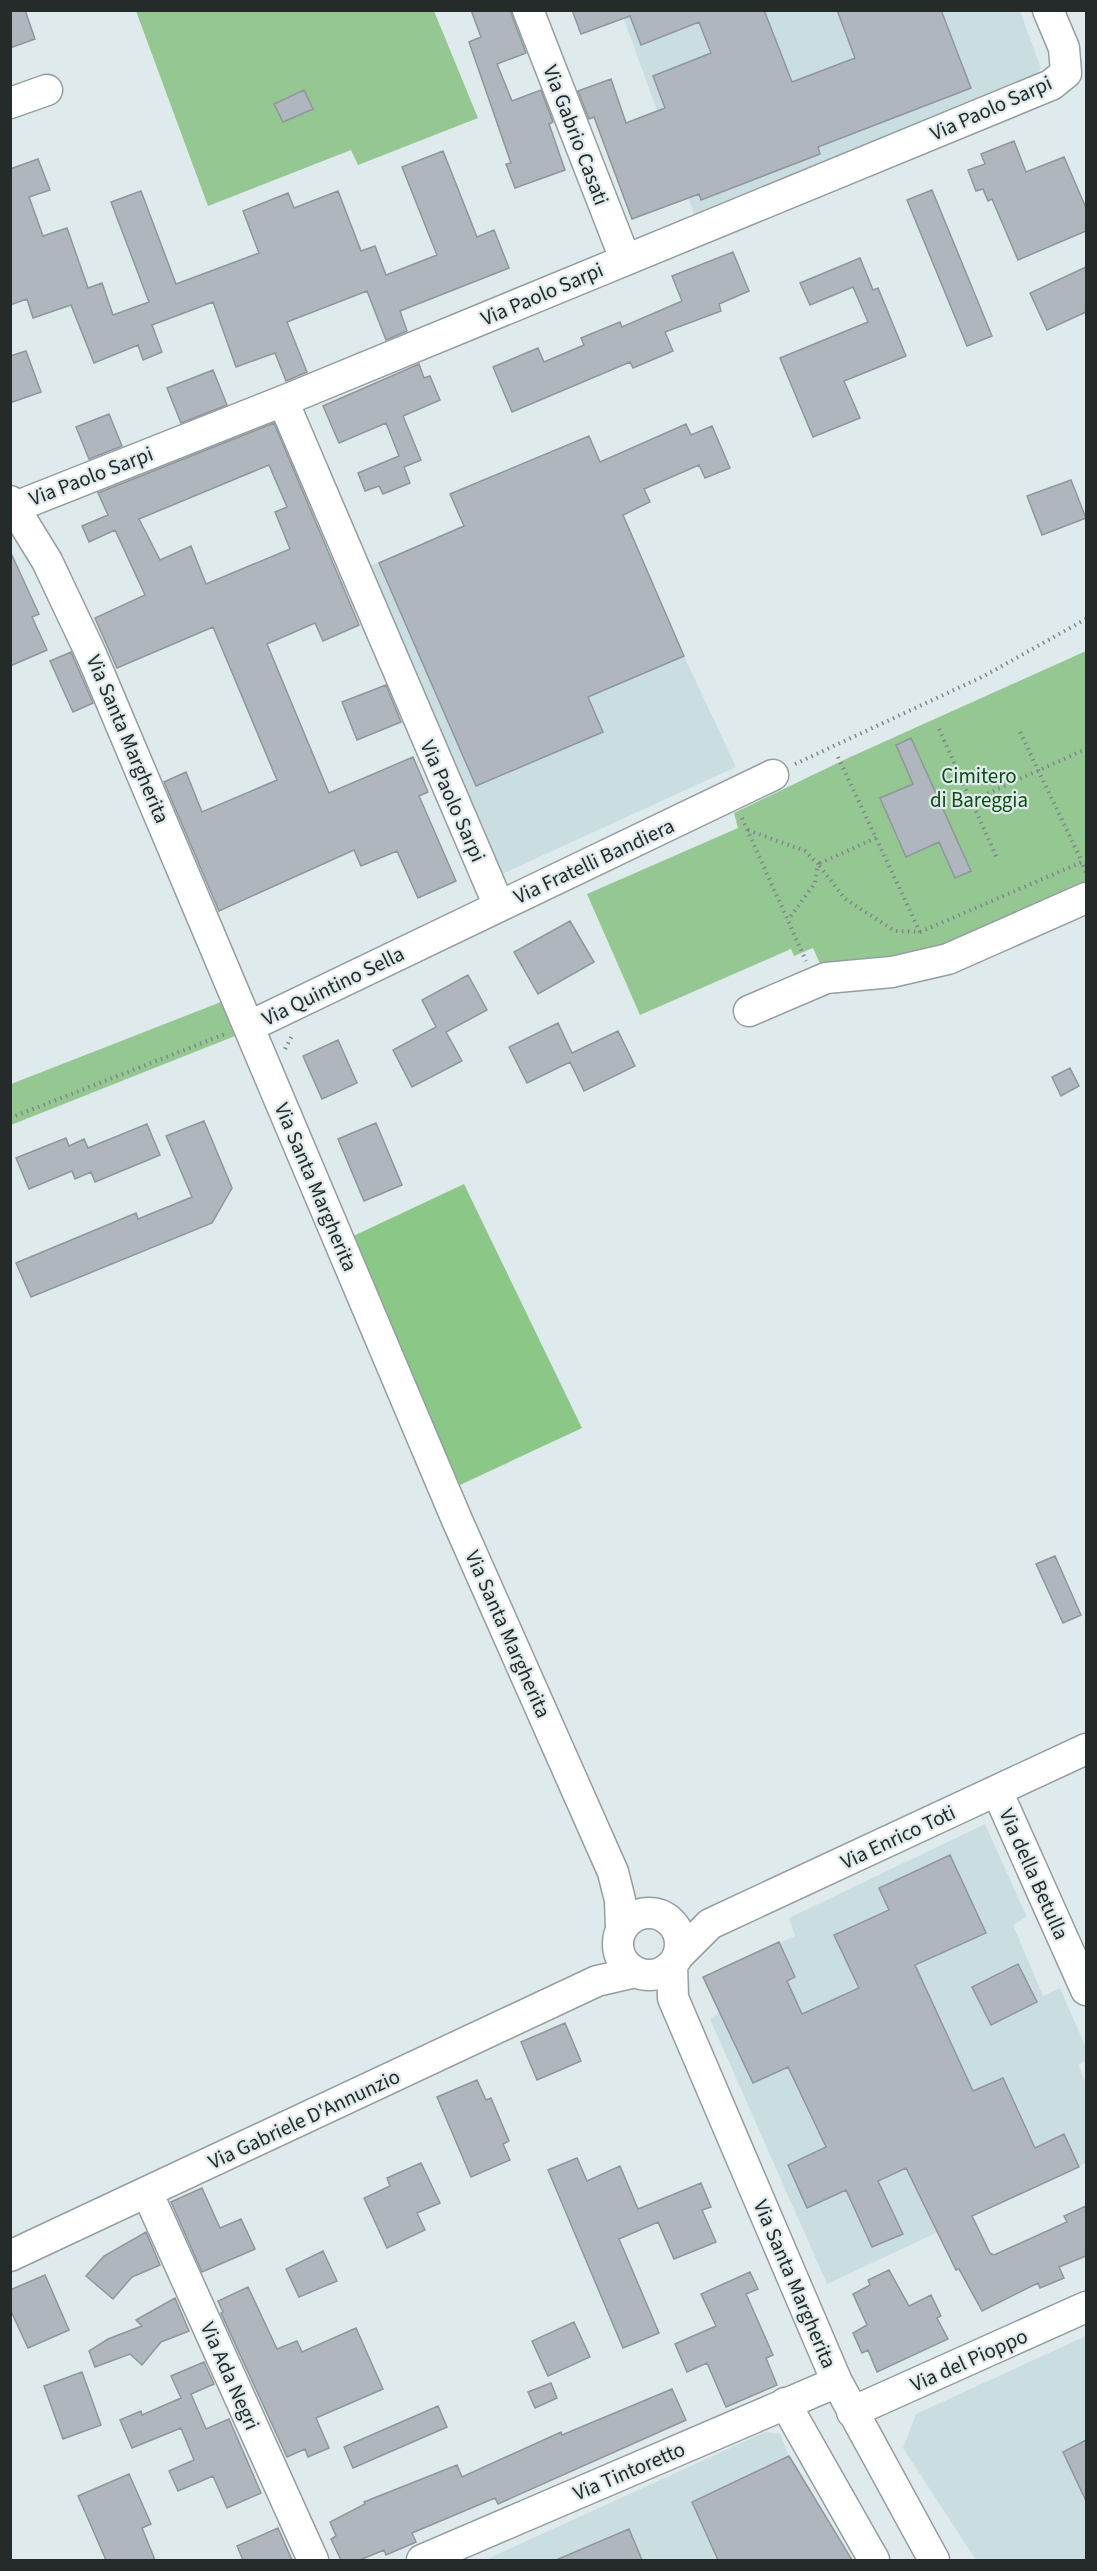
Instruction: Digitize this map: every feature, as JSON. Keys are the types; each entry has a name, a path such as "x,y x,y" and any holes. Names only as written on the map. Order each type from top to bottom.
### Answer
{"street":[{"name":"Via Gabrio Casati","path":"528,10 625,259"},
{"name":"Via Paolo Sarpi","path":"12,505 283,401 1051,85 1066,73 1064,48 1048,10"},
{"path":"10,103 47,90"},
{"name":"Via Paolo Sarpi","path":"283,401 367,596 398,675 499,906"},
{"name":"Via Santa Margherita","path":"12,505 47,561 92,654 238,1030 613,1872 622,1912 646,1920"},
{"name":"Via Fratelli Bandiera","path":"416,946 773,775"},
{"path":"749,1011 826,978 892,972 948,959 1086,898"},
{"name":"Via Quintino Sella","path":"238,1030 416,946"},
{"name":"Via Enrico Toti","path":"652,1965 710,1924 1086,1749"},
{"name":"Via della Betulla","path":"997,1791 1086,1990"},
{"path":"646,1920 680,1938 652,1965 618,1938 646,1920"},
{"name":"Via Enrico Toti","path":"646,1920 710,1924"},
{"name":"Via Santa Margherita","path":"652,1965 656,1979 673,1998 837,2382 934,2560"},
{"name":"Via Gabriele D'Annunzio","path":"10,2256 597,1981 652,1965"},
{"name":"Via Ada Negri","path":"147,2192 313,2560"},
{"name":"Via del Pioppo","path":"852,2412 1086,2307"},
{"name":"Via Tintoretto","path":"433,2558 837,2382"},
{"path":"785,2403 874,2560"}],"path":[{"path":"773,775 984,676 1086,619"},
{"path":"939,729 998,858"},
{"path":"1020,732 1086,873"},
{"path":"971,801 1086,748"},
{"path":"838,757 920,932"},
{"path":"732,795 816,982"},
{"path":"747,830 805,851 818,864 844,899 895,931 920,932 1082,862"},
{"path":"818,864 876,838"},
{"path":"788,920 815,883 818,864"},
{"path":"10,1118 238,1030"}],"shaded area":[{"path":"621,11 1020,11 1041,68 1033,81 696,219"},
{"path":"589,436 684,656 736,767 500,875 367,567 464,526 450,494 495,474 512,513 523,465"},
{"path":"985,1824 1027,1917 1013,1925 1043,1996 1060,1988 1086,2048 1086,2060 1078,2065 1086,2083 1086,2163 827,2284 710,2019 719,2012 703,1977 795,1936 789,1918"},
{"path":"1086,2336 1086,2560 976,2560 903,2448 916,2414"},
{"path":"765,2432 780,2434 789,2456 852,2560 485,2560"}],"green space":[{"path":"136,11 434,11 478,118 358,165 351,150 208,206"},
{"name":"Cimitero di Bareggia","path":"1086,651 1086,883 929,952 821,966 813,948 794,956 791,949 640,1015 587,894 738,828 734,813 848,758"},
{"path":"221,1002 235,1036 11,1125 11,1084"},
{"path":"464,1184 582,1428 460,1485 349,1238"}],"building":[{"path":"10,10 25,10 35,39 10,48"},
{"path":"471,10 510,10 526,53 497,64 512,101 541,90 553,122 549,124 565,170 515,188 506,164 511,163 469,42 481,37"},
{"path":"572,10 764,10 792,82 855,58 837,10 941,10 971,88 818,147 820,154 701,200 699,194 632,219 594,117 589,119 578,91 611,79 626,123 665,108 653,76 711,53 699,22 641,45 630,16 581,34"},
{"path":"304,90 313,109 283,122 274,104"},
{"path":"1014,141 1026,172 1064,157 1086,208 1086,231 1018,260 992,199 988,201 983,189 976,191 968,170 985,164 981,154"},
{"path":"443,151 477,237 494,230 509,268 400,311 407,331 386,340 367,291 287,322 307,372 286,381 275,353 236,367 213,302 152,325 162,352 143,360 138,345 94,363 71,305 33,318 27,299 10,305 10,169 38,159 50,190 29,197 43,236 67,228 88,288 102,283 113,315 149,302 111,202 141,191 176,284 259,253 243,211 288,193 294,208 338,191 361,251 375,246 386,275 437,255 402,167"},
{"path":"932,190 992,336 967,346 907,200"},
{"path":"733,252 749,291 719,304 721,311 665,332 673,351 633,368 630,362 512,412 493,367 538,348 544,362 584,345 581,338 620,322 622,327 682,301 672,276"},
{"path":"860,258 873,290 878,288 906,356 844,381 860,418 813,437 780,358 868,322 853,287 810,305 800,283"},
{"path":"1086,267 1086,312 1047,330 1030,293"},
{"path":"26,351 41,392 10,403 10,356"},
{"path":"419,364 424,378 430,376 440,400 403,416 421,460 404,467 410,483 383,494 379,486 365,491 358,473 399,456 386,423 339,443 323,406"},
{"path":"213,370 227,405 181,423 167,388"},
{"path":"109,414 122,446 89,459 76,427"},
{"path":"274,423 359,625 323,641 315,623 267,644 329,793 413,757 428,792 419,796 456,881 418,898 397,851 361,866 354,850 219,911 164,782 186,772 202,812 277,780 213,627 117,668 95,618 145,595 115,530 89,542 82,526 108,515 98,493","holes":["269,465 287,507 275,512 290,549 206,584 191,546 160,560 139,519"]},
{"path":"686,424 691,435 712,426 730,468 705,478 699,465 644,489 650,502 623,515 684,656 588,697 603,732 476,786 379,563 464,526 450,494 589,436 600,462"},
{"path":"1071,480 1086,518 1042,535 1027,496"},
{"path":"10,551 39,614 32,617 47,650 10,666"},
{"path":"71,652 93,703 73,712 50,661"},
{"path":"386,685 401,722 357,740 342,702"},
{"path":"911,738 971,871 955,878 939,842 906,857 880,798 913,784 896,745"},
{"path":"570,921 594,962 538,994 514,952"},
{"path":"468,975 487,1010 446,1032 462,1061 412,1087 393,1050 436,1027 422,1000"},
{"path":"558,1023 572,1053 618,1031 635,1066 584,1091 570,1062 527,1083 509,1047"},
{"path":"338,1040 357,1083 322,1099 303,1056"},
{"path":"1070,1068 1079,1086 1061,1096 1052,1077"},
{"path":"204,1121 232,1188 212,1223 31,1297 16,1263 136,1213 138,1219 192,1197 166,1136"},
{"path":"376,1123 402,1185 364,1201 338,1139"},
{"path":"147,1124 160,1155 95,1182 91,1172 75,1179 72,1171 29,1189 16,1158 66,1138 69,1146 84,1139 88,1148"},
{"path":"1055,1556 1081,1615 1063,1623 1036,1564"},
{"path":"950,1855 986,1933 915,1965 973,2091 1003,2078 1035,2148 1064,2134 1079,2167 972,2216 990,2253 994,2255 1067,2222 1064,2216 1086,2206 1086,2256 1059,2267 1064,2278 1040,2288 1038,2283 982,2311 959,2269 956,2270 906,2168 878,2181 903,2234 872,2247 846,2190 807,2208 788,2165 826,2147 788,2067 753,2083 703,1977 779,1942 795,1977 787,1981 802,2014 859,1988 834,1935 889,1910 879,1888"},
{"path":"1018,1964 1037,2002 991,2025 972,1987"},
{"path":"565,2023 581,2061 537,2080 521,2042"},
{"path":"477,2080 486,2100 491,2098 509,2141 503,2144 510,2160 471,2177 437,2097"},
{"path":"577,2158 587,2181 620,2166 638,2209 701,2183 711,2207 702,2210 716,2242 674,2259 658,2222 619,2239 659,2333 623,2348 548,2170"},
{"path":"421,2163 440,2203 417,2213 425,2230 387,2248 364,2198 390,2186 387,2178"},
{"path":"202,2188 220,2228 241,2219 255,2249 202,2272 171,2202"},
{"path":"146,2232 160,2265 132,2277 113,2299 86,2276 104,2256"},
{"path":"323,2251 337,2281 299,2297 286,2269"},
{"path":"889,2270 909,2306 931,2295 941,2316 937,2318 948,2339 877,2372 868,2350 862,2353 853,2333 867,2325 853,2294 870,2285 868,2280"},
{"path":"750,2272 758,2289 746,2294 773,2355 766,2358 777,2385 726,2407 707,2363 687,2372 675,2344 716,2326 701,2294"},
{"path":"45,2275 69,2330 28,2348 10,2309 10,2290"},
{"path":"248,2287 277,2349 297,2341 302,2352 356,2328 383,2389 316,2418 329,2448 308,2457 305,2449 287,2457 221,2313 223,2312 218,2301"},
{"path":"175,2298 189,2331 161,2342 142,2365 130,2354 95,2367 89,2351 108,2339 142,2326 136,2320"},
{"path":"574,2322 590,2357 548,2376 532,2341"},
{"path":"204,2362 214,2384 191,2394 206,2429 229,2419 261,2493 227,2508 213,2476 178,2491 169,2471 194,2460 181,2428 132,2448 120,2420 141,2411 142,2415 181,2398 171,2376"},
{"path":"82,2372 101,2425 63,2439 44,2386"},
{"path":"551,2383 557,2398 535,2408 528,2392"},
{"path":"672,2389 686,2420 498,2504 495,2498 412,2533 416,2542 386,2555 384,2550 360,2560 341,2560 331,2539 336,2536 330,2522 365,2504 364,2502 457,2465 462,2477 561,2432 562,2435"},
{"path":"438,2406 447,2427 353,2468 344,2447"},
{"path":"1086,2440 1086,2501 1063,2452"},
{"path":"789,2456 852,2560 718,2560 692,2502"},
{"path":"129,2474 151,2524 142,2528 155,2560 106,2560 78,2496"},
{"path":"278,2528 292,2560 243,2560 237,2546"},
{"path":"629,2529 642,2560 556,2560"}]}
